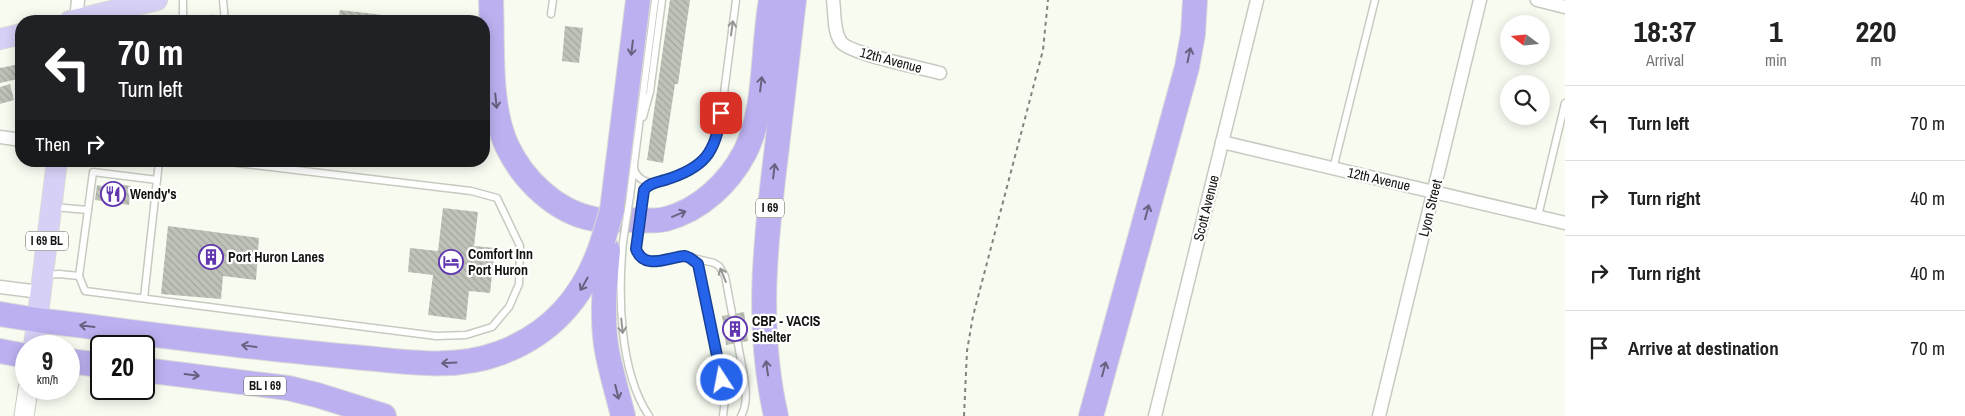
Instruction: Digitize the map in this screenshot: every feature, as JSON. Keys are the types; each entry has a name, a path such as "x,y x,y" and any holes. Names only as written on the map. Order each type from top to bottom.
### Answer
{"highway":[{"path":"491,0 497,110 501,132 508,146 524,174 552,200 577,215 603,220 658,220 675,215 694,207 715,192 732,173 746,151 755,126 771,0"},
{"path":"623,416 607,352 604,330 604,284 619,200 638,0"},
{"name":"I 69","path":"776,416 766,361 764,274 794,0"},
{"path":"1091,416 1187,67 1193,34 1195,0"},
{"path":"0,314 297,352 432,364 465,362 499,354 536,335 564,313 612,241"},
{"path":"0,352 15,354"},
{"name":"BL I 69","path":"155,371 288,388 384,416"}],"main road":[{"path":"80,15 157,0"},
{"path":"0,39 15,35"},
{"name":"I 69 BL","path":"35,335 56,167"}],"street":[{"name":"12th Avenue","path":"833,0 837,31 844,45 857,51 940,73"},
{"name":"Scott Avenue","path":"1156,416 1257,0"},
{"name":"Lyon Street","path":"1378,416 1480,0"},
{"path":"1537,0 1565,7"},
{"path":"0,137 15,139"},
{"name":"12th Avenue","path":"1222,142 1565,223"},
{"path":"0,287 42,284"},
{"path":"24,416 26,400"}],"lane":[{"path":"183,15 184,0"},
{"path":"223,0 224,15"},
{"path":"551,14 553,0"},
{"path":"619,200 634,164 655,0"},
{"path":"639,131 650,92 662,0"},
{"path":"732,313 723,270 714,263 678,257 650,262 638,253 636,244 643,194 647,187 690,171 705,159 713,146 718,132 736,0"},
{"path":"1333,169 1375,0"},
{"path":"1538,216 1565,103"},
{"path":"634,164 635,172 641,179 650,183 658,182"},
{"path":"144,298 158,167"},
{"path":"157,180 93,172 79,276 85,291 436,336 466,335 492,327 509,307 519,284 520,246 497,198 471,191 270,167"},
{"path":"51,206 88,210"},
{"path":"612,241 620,286 622,329 631,373 644,408 649,416"},
{"path":"690,258 698,264 700,269 726,399 723,416"},
{"path":"42,284 59,274 79,276"},
{"path":"738,344 746,396 741,416"}],"path":[{"path":"964,416 967,351 973,316 1043,50 1048,0"}],"building":[{"path":"670,0 690,0 678,84 675,84 663,163 647,160"},
{"path":"340,10 383,15 339,15"},
{"path":"565,26 583,28 579,63 562,61"},
{"path":"15,65 15,80 0,83 0,68"},
{"path":"10,84 14,100 0,104 0,87"},
{"name":"Wendy's","path":"107,183 131,186 129,205 95,200 97,185 106,187"},
{"name":"Comfort Inn Port Huron","path":"443,208 478,212 474,246 495,248 490,293 469,291 466,320 428,315 433,275 408,272 410,248 438,251"},
{"name":"Port Huron Lanes","path":"168,226 259,238 256,280 223,276 221,299 161,294"},
{"name":"CBP - VACIS Shelter","path":"744,312 748,341 726,345 722,316"}],"place":[{"name":"Wendy's","path":"113,194"},
{"name":"Port Huron Lanes","path":"211,257"},
{"name":"Comfort Inn Port Huron","path":"451,262"},
{"name":"CBP - VACIS Shelter","path":"735,329"}],"route":[{"path":"721,113 717,138 705,159 690,171 650,185 644,190 636,249 640,257 650,262 685,256 698,264 722,380"}]}
